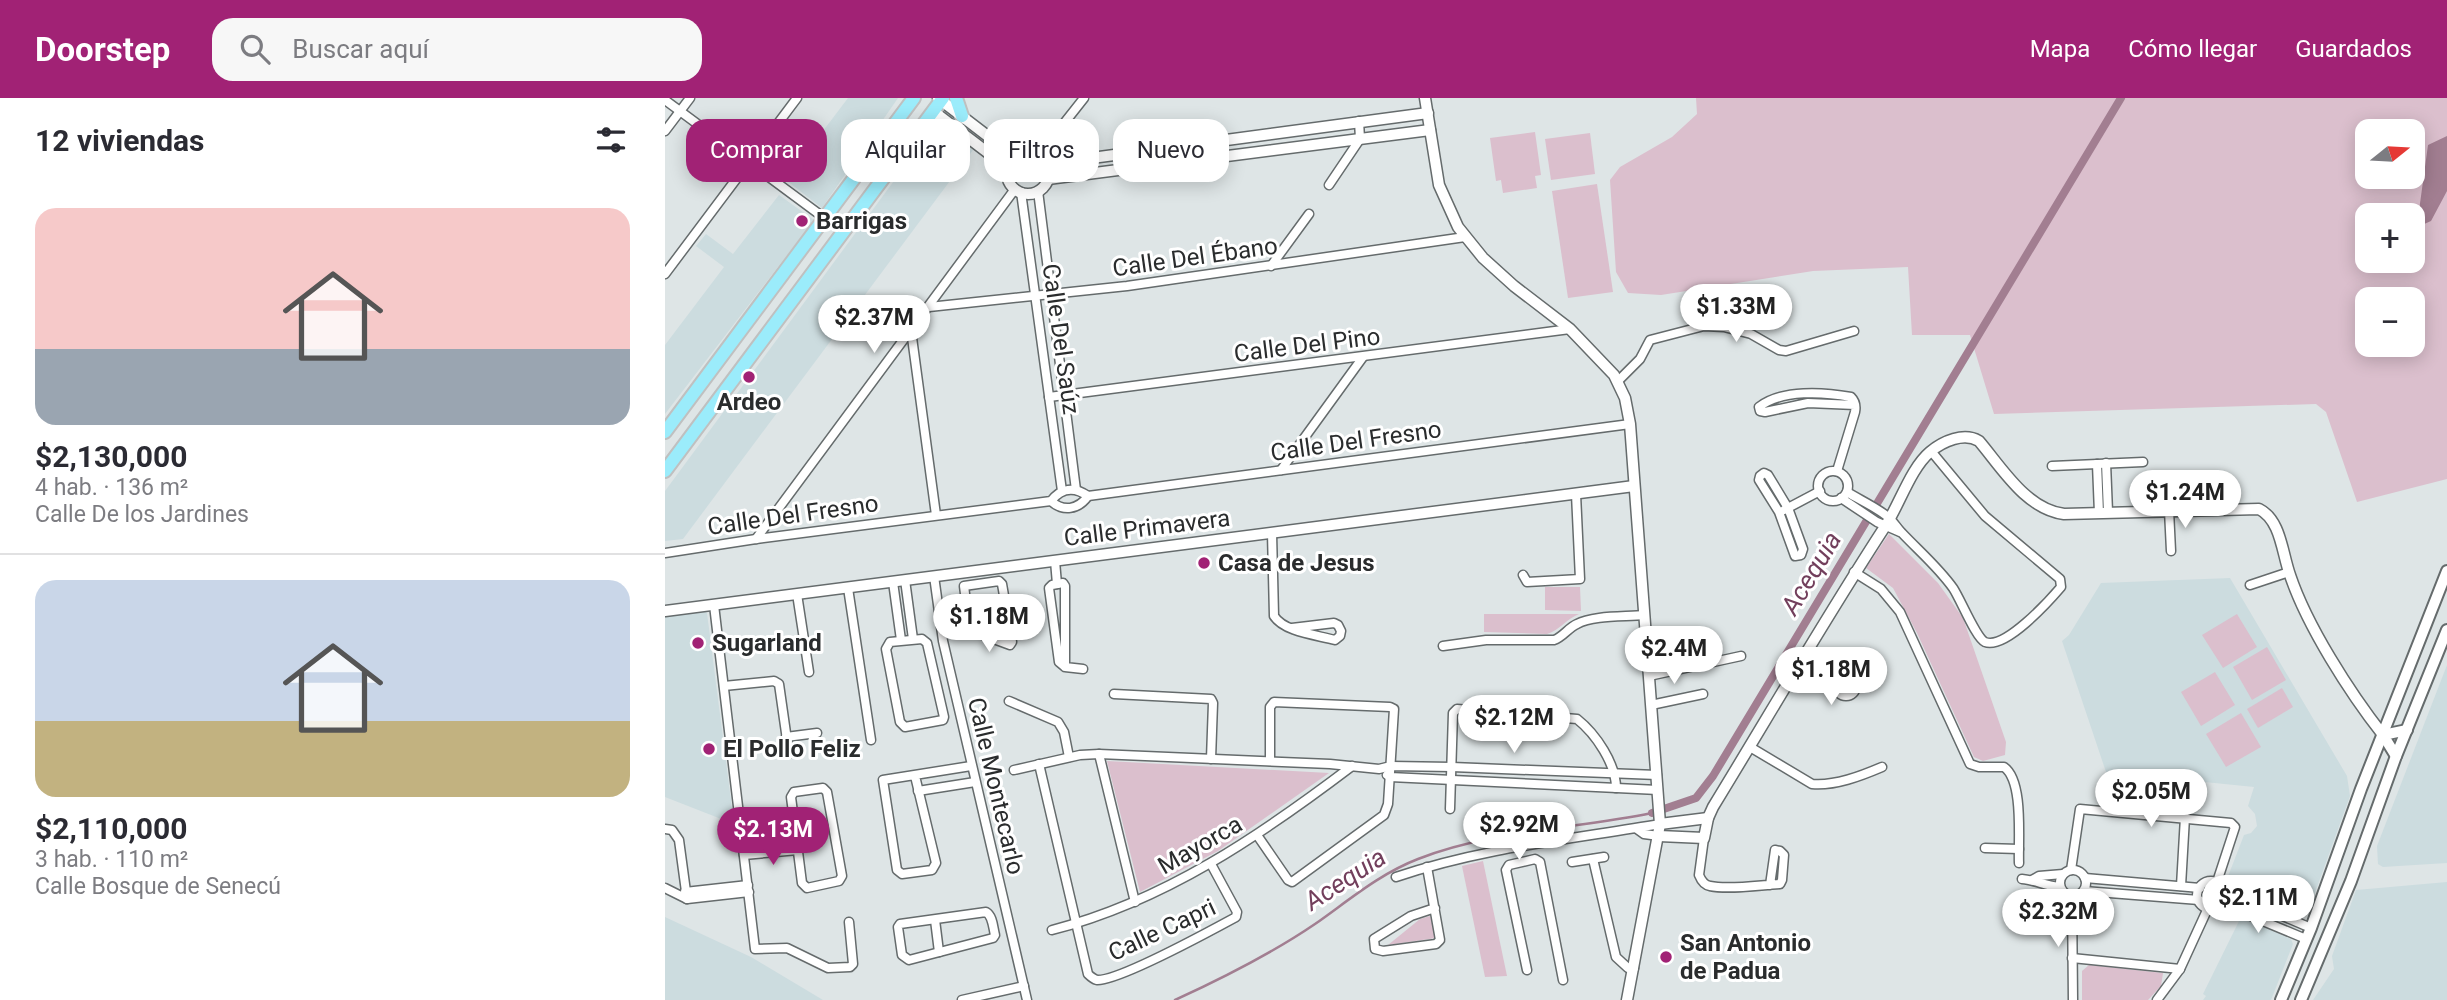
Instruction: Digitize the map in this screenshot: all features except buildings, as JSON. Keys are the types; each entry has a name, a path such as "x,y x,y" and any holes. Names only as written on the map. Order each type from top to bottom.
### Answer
{"main road":[{"path":"679,453 675,440 665,432 914,98"},
{"path":"956,98 962,116"},
{"path":"665,471 941,99"},
{"path":"682,410 684,426 697,429"},
{"path":"2281,1000 2447,571"},
{"path":"2301,1000 2351,881 2396,757 2447,630"},
{"path":"2383,735 2407,730"},
{"path":"2383,735 2396,757"}],"street":[{"path":"665,131 689,98"},
{"path":"781,119 797,98"},
{"path":"1070,119 1084,98"},
{"path":"1426,98 1440,185 1449,210 1465,237 1483,258 1514,286 1570,329 1618,381 1625,398 1630,424 1660,824 1627,1000"},
{"path":"941,99 984,133"},
{"path":"665,100 691,119"},
{"path":"933,111 984,150"},
{"path":"1229,139 1428,113"},
{"path":"1329,185 1360,139 1359,121"},
{"path":"1328,126 1328,144"},
{"path":"1229,156 1430,130"},
{"path":"665,274 733,182"},
{"path":"775,182 823,217"},
{"path":"1011,182 1018,191"},
{"path":"1018,191 1038,191 1046,182"},
{"path":"756,538 1018,191"},
{"name":"Calle Del Saúz","path":"1018,191 1036,296 1062,491"},
{"name":"Calle Del Saúz","path":"1038,191 1076,490"},
{"path":"1271,267 1309,214"},
{"name":"Calle Del Ébano","path":"929,307 1271,267 1465,237"},
{"path":"1618,381 1640,359 1650,340 1694,328 1704,326 1736,329 1786,351 1854,331"},
{"name":"Calle Del Pino","path":"1049,397 1570,329"},
{"path":"911,330 936,515"},
{"path":"1281,470 1363,357"},
{"path":"1808,398 1765,412 1759,409 1762,404 1773,400 1808,398 1855,405 1837,471"},
{"name":"Calle Del Fresno","path":"665,553 756,538 1051,501 1067,509 1080,505 1087,496 1630,424"},
{"path":"1770,885 1711,887 1705,884 1699,875 1708,818 1803,655 1919,466 1931,451 1959,437 1971,437 1979,441 2019,489 2042,508 2053,512 2064,514 2259,509 2264,512 2275,525 2304,611 2383,735"},
{"path":"1844,495 1884,520 1930,559 1961,599 1980,638 1985,642 1995,642 2032,619 2061,587 2060,579 1985,516 1931,451"},
{"path":"2052,466 2143,462"},
{"path":"2102,463 2103,512"},
{"path":"1837,471 1847,479 1844,495 1829,500 1819,491 1822,476 1837,471"},
{"path":"1761,474 1768,475 1789,508 1803,549 1801,555 1795,556 1779,512 1759,480 1761,474"},
{"name":"Calle Primavera","path":"665,611 1634,486"},
{"path":"1051,501 1062,491 1076,490 1087,496"},
{"path":"1779,512 1819,491"},
{"path":"1523,576 1527,582 1580,579 1576,494"},
{"path":"2169,510 2171,551"},
{"path":"1272,533 1274,615 1278,622 1292,628 1335,640 1341,631 1334,623 1292,628"},
{"path":"1055,561 1057,584"},
{"path":"980,570 982,583"},
{"path":"1854,572 1881,589 1900,612 1970,764 1979,767 2004,767 2011,773 2018,799 2019,863"},
{"path":"2250,585 2289,572"},
{"name":"Calle Montecarlo","path":"934,576 943,641 1027,1000"},
{"path":"905,580 913,639"},
{"path":"999,581 1002,584 1012,642 1010,645 974,633 969,625 964,588 966,585 982,583 999,581"},
{"path":"893,582 901,640"},
{"path":"1065,667 1063,583 1049,588 1059,662 1065,667 1083,669"},
{"path":"848,587 871,740"},
{"path":"797,594 809,672"},
{"path":"714,605 755,949 787,948 828,968 850,967 853,964 849,922"},
{"path":"1443,646 1486,640 1554,640 1575,624 1586,620 1644,615"},
{"path":"913,639 922,639 927,643 945,715 943,720 905,727 900,722 886,649 890,642 913,639"},
{"path":"1803,655 1839,681"},
{"path":"1649,676 1741,656"},
{"path":"724,685 777,682 781,687 789,754"},
{"path":"1114,694 1211,699 1211,759"},
{"path":"1651,705 1703,694"},
{"path":"1009,701 1058,722 1069,757"},
{"path":"1257,835 1288,880 1294,881 1386,812 1395,712 1392,708 1274,702 1270,707 1270,761"},
{"path":"1450,809 1454,713 1457,709 1573,717 1581,722 1616,773 1616,788"},
{"path":"786,737 817,733"},
{"path":"1750,747 1812,784 1861,776 1882,767"},
{"path":"1014,770 1069,757 1099,754 1352,765 1379,769 1391,766 1452,767 1657,775"},
{"path":"1099,754 1135,902"},
{"path":"1039,764 1078,923"},
{"name":"Mayorca","path":"1052,930 1135,902 1211,864 1257,835 1352,765"},
{"path":"915,776 935,866 932,870 902,874 897,870 881,783 884,779 971,766"},
{"path":"1379,769 1390,777 1658,790"},
{"path":"937,772 941,788"},
{"path":"918,791 975,782"},
{"path":"825,789 841,879 805,887 798,850 793,793 825,789"},
{"path":"2060,887 2067,872 2078,812 2082,808 2231,823 2235,831 2217,883"},
{"path":"2181,886 2185,817"},
{"path":"1396,877 1427,867 1523,846 1708,818"},
{"path":"665,829 672,831 679,840 684,895"},
{"path":"1637,829 1644,834 1704,838"},
{"path":"742,840 796,835"},
{"path":"1523,846 1526,861"},
{"path":"1985,848 2018,849"},
{"path":"744,855 798,850"},
{"path":"1572,862 1604,857"},
{"path":"1527,970 1506,870 1510,865 1535,859 1540,862 1563,980"},
{"path":"1593,859 1615,957 1631,968"},
{"name":"Calle Capri","path":"1078,923 1088,974 1098,980 1132,968 1236,917 1237,912 1211,864"},
{"path":"1427,867 1440,940 1438,943 1383,951 1375,949 1374,939 1411,916 1434,908"},
{"path":"2032,880 2039,876 2079,871 2085,878 2200,888 2209,881 2217,883 2224,891 2311,928"},
{"path":"2084,891 2085,878"},
{"path":"2022,879 2032,880 2040,885 2060,887 2066,895 2072,897 2084,891 2199,900 2213,909 2222,904"},
{"path":"665,888 684,895 748,888"},
{"path":"2199,900 2200,888"},
{"path":"2222,904 2224,891"},
{"path":"2072,897 2073,1000"},
{"path":"2222,904 2306,939"},
{"path":"2157,1000 2180,969 2208,908"},
{"path":"986,912 990,915 995,935 993,938 909,960 902,955 898,927 900,924 935,920 986,912"},
{"path":"935,920 939,952"},
{"path":"993,925 1009,922"},
{"path":"2072,958 2180,969"},
{"path":"962,1000 986,997 1024,986"}],"shaded area":[{"path":"848,98 898,98 883,119 841,119 841,180 822,208 789,182 827,182 827,126"},
{"path":"1696,98 2447,98 2447,479 2357,502 2326,412 2316,404 1994,414 1970,335 1912,335 1908,267 1813,271 1661,295 1628,293 1616,272 1610,180 1620,167 1672,137 1697,114"},
{"path":"1535,132 1541,175 1535,176 1537,188 1503,193 1501,180 1496,181 1490,138"},
{"path":"1590,133 1595,174 1551,180 1545,139"},
{"path":"2447,136 2447,191 2431,221 2425,224 2425,203 2420,203 2422,189 2425,189 2428,145"},
{"path":"893,182 949,182 683,539 665,541 665,491"},
{"path":"1597,184 1613,292 1568,298 1552,191"},
{"path":"779,195 814,220 665,414 665,345 724,267 696,246 706,234 733,254"},
{"path":"1889,534 1938,583 1963,618 2006,742 2005,755 1983,761 1974,757 1917,633 1893,588 1866,568"},
{"path":"2230,578 2347,776 2350,796 2308,912 2299,914 2231,888 2227,879 2244,835 2251,833 2257,826 2255,814 2248,806 2254,787 2106,772 2062,641 2069,635 2101,583"},
{"path":"1545,587 1580,587 1581,611 1545,610"},
{"path":"704,610 707,613 734,824 665,797 665,615"},
{"path":"1484,614 1579,614 1547,634 1484,632"},
{"path":"2237,614 2257,647 2223,668 2202,635"},
{"path":"2267,647 2286,680 2252,700 2233,667"},
{"path":"2447,665 2447,863 2383,867 2378,864 2377,846"},
{"path":"2215,672 2235,705 2201,726 2181,692"},
{"path":"2282,688 2293,707 2258,728 2247,709"},
{"path":"2241,713 2261,747 2226,767 2206,734"},
{"path":"1107,761 1329,773 1218,851 1140,892"},
{"path":"1483,861 1507,976 1485,977 1462,866"},
{"path":"2447,882 2447,1000 2313,1000 2334,969 2332,956 2356,890"},
{"path":"1430,916 1436,938 1388,945 1420,919"},
{"path":"665,917 751,957 823,1000 665,1000"},
{"path":"2241,917 2291,939 2293,944 2271,1000 2203,1000 2206,996 2203,994"},
{"path":"2089,965 2163,973 2161,986 2148,1000 2082,1000 2082,971"}],"waterway":[{"name":"Acequia","path":"1652,813 1696,798 1713,776 2121,98"},
{"name":"Acequia","path":"1175,1000 1281,945 1377,880 1418,859 1446,849 1504,836 1652,813"}],"place":[{"name":"Barrigas","path":"802,221"},
{"name":"Ardeo","path":"749,377"},
{"name":"Casa de Jesus","path":"1204,563"},
{"name":"Sugarland","path":"698,643"},
{"name":"El Pollo Feliz","path":"709,749"},
{"name":"San Antonio de Padua","path":"1666,957"}]}
